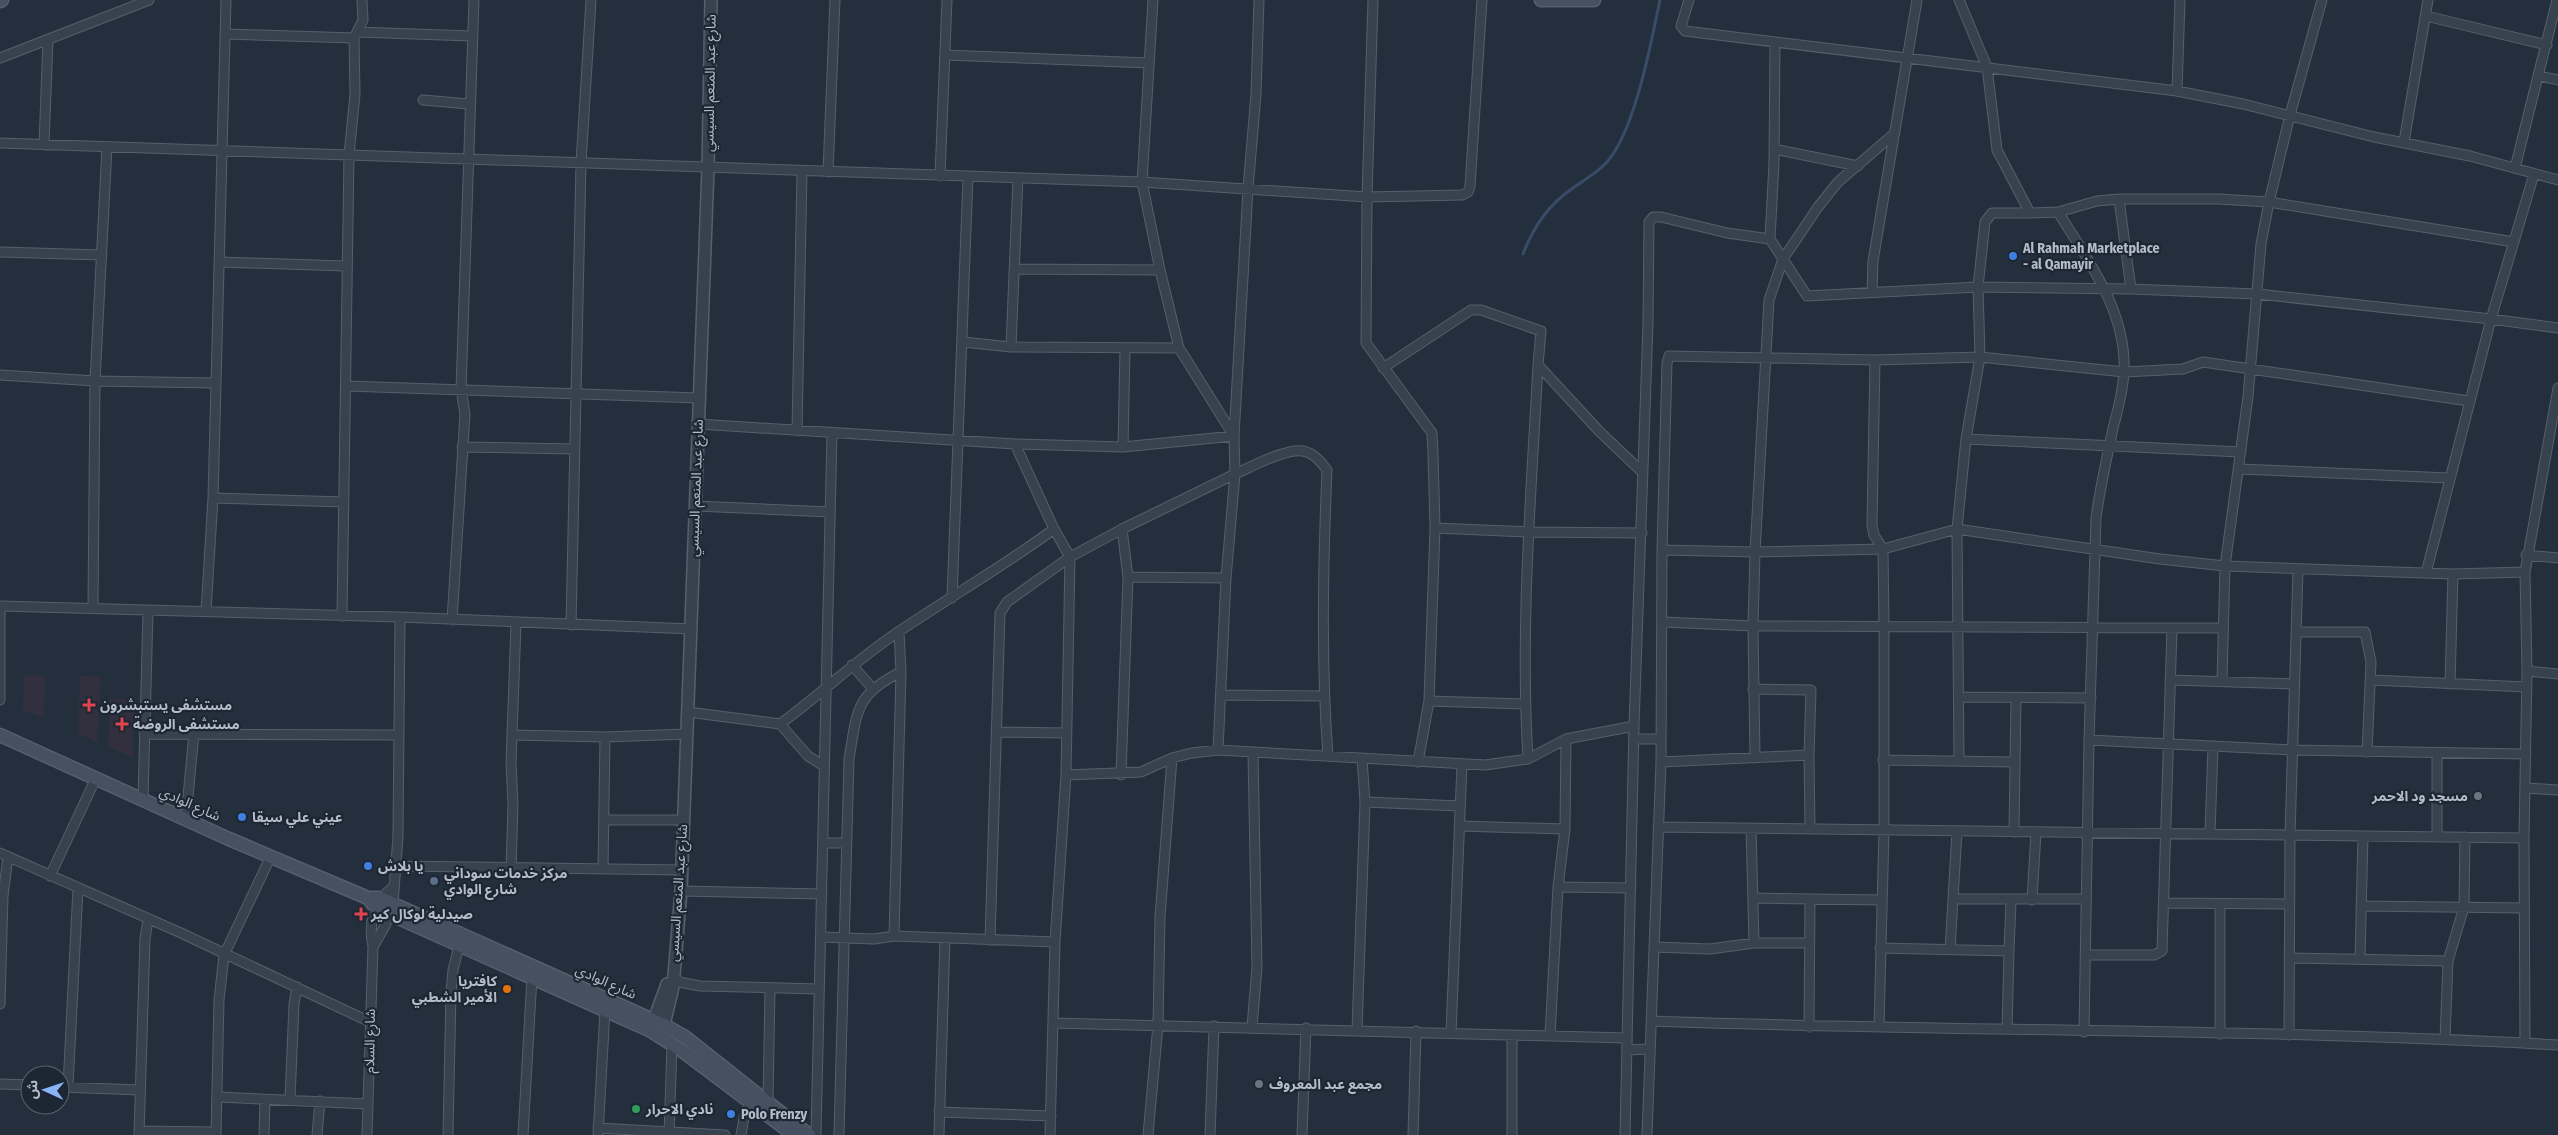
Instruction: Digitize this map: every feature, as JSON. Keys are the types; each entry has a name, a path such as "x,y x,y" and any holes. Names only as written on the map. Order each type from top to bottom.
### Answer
{"main road":[{"path":"1541,0 1594,0"},
{"name":"شارع الوادي","path":"0,735 392,909 659,1023 685,1037 809,1135"},
{"name":"شارع الوادي","path":"392,909 460,946 605,1010 672,1044 794,1135"}],"street":[{"path":"0,58 149,0"},
{"path":"206,611 213,498 214,383 226,0"},
{"path":"342,616 349,155 355,94 356,35 362,20 362,0"},
{"path":"452,620 465,414 461,390 471,36 474,0"},
{"path":"571,625 581,163 591,0"},
{"name":"شارع عبد المنعم السيسي","path":"659,1023 671,1000 681,891 708,168 711,0"},
{"path":"828,172 834,0"},
{"path":"940,176 947,0"},
{"path":"1153,0 1142,182 1160,270 1179,348 1234,436"},
{"path":"1218,750 1226,578 1235,474 1234,436 1248,188 1256,94 1259,0"},
{"path":"1373,0 1367,197 1366,343 1432,433 1435,528 1428,701 1418,762"},
{"path":"0,143 1142,182 1367,197 1462,195 1468,192 1470,186 1482,0"},
{"path":"1689,0 1681,26 1685,31 2177,91 2290,115 2368,135 2515,168 2558,180"},
{"path":"1872,292 1873,261 1917,0"},
{"path":"1958,0 1987,67 1997,150 2030,213"},
{"path":"2177,91 2180,0"},
{"path":"2222,681 2225,566 2241,452 2262,244 2269,202 2290,115 2322,0"},
{"path":"2404,142 2428,0"},
{"path":"2515,168 2540,76 2557,0"},
{"path":"2426,16 2547,45"},
{"path":"226,34 471,36"},
{"path":"44,145 48,39"},
{"path":"1775,42 1774,149 1770,239 1807,296 1978,287 2104,288 2257,294 2558,328"},
{"path":"945,55 1149,63"},
{"path":"2540,76 2558,80"},
{"path":"423,100 469,104"},
{"path":"1755,758 1753,626 1755,552 1764,356 1769,300 1783,259 1818,207 1838,182 1895,133"},
{"path":"93,607 95,381 107,147"},
{"path":"1774,149 1858,166"},
{"path":"797,431 802,171"},
{"path":"2426,573 2491,319 2534,174"},
{"path":"952,598 968,176"},
{"path":"1011,347 1018,178"},
{"path":"2119,198 2131,289"},
{"path":"1959,761 1957,529 1966,439 1980,357 1978,287 1985,222 1988,216 1992,213 2058,212 2097,201 2119,198 2218,199 2269,202 2514,242"},
{"path":"2058,212 2104,288 2122,343 2124,372 2100,488 2094,550 2084,1032"},
{"path":"1625,1135 1634,726 1642,533 1649,222 1653,217 1661,216 1727,233 1770,239"},
{"path":"0,252 102,255"},
{"path":"219,262 346,266"},
{"path":"1014,268 1160,270"},
{"path":"1383,368 1471,310 1477,308 1541,331 1529,532 1525,704 1528,759"},
{"path":"962,342 1011,347 1179,348"},
{"path":"1123,447 1125,349"},
{"path":"1647,1135 1661,762 1662,550 1667,363 1669,356 1764,356 1875,360 1980,357 2124,372 2183,369 2203,362 2469,401"},
{"path":"1875,360 1872,525 1874,535 1882,549 1884,626 1884,830 1879,1027"},
{"path":"1538,365 1599,430 1642,472"},
{"path":"0,376 95,381 214,383"},
{"path":"346,386 699,398"},
{"path":"2525,1043 2524,838 2527,671 2525,572 2526,555 2558,388"},
{"path":"698,424 958,442 983,441 1015,444 1123,447 1234,436"},
{"path":"816,1135 832,433"},
{"path":"1966,439 2241,452"},
{"path":"1015,444 1054,529 1070,557 1065,733 1066,775 1055,942 1050,1135"},
{"path":"462,446 575,449"},
{"path":"990,940 998,732 1000,613 1007,602 1070,557 1122,529 1235,474 1289,452 1303,451 1317,458 1327,470 1323,560 1324,696 1328,756"},
{"path":"2239,469 2449,478"},
{"path":"213,498 344,502"},
{"path":"695,506 830,512"},
{"path":"1435,528 1529,532 1642,533"},
{"path":"780,724 813,700 826,686 899,632 1012,560 1054,529"},
{"path":"1121,774 1128,578 1122,529"},
{"path":"1662,550 1755,552 1882,549 1957,529 2094,550 2225,566 2453,574 2525,572"},
{"path":"2526,555 2558,558"},
{"path":"2289,1035 2290,835 2293,684 2298,570"},
{"path":"2450,684 2453,574"},
{"path":"1128,578 1226,578"},
{"path":"0,700 0,606 93,607 148,612 206,611 692,629"},
{"path":"142,799 148,612"},
{"path":"392,909 396,866 400,618"},
{"path":"1663,622 1753,626 2222,628"},
{"path":"511,868 516,623"},
{"path":"2085,955 2159,954 2162,951 2164,942 2172,628"},
{"path":"894,936 901,672 899,632"},
{"path":"2296,632 2364,632 2370,662 2371,680 2367,752"},
{"path":"852,666 873,689"},
{"path":"2527,671 2558,674"},
{"path":"839,1135 849,759 858,708 879,683 901,672"},
{"path":"2170,680 2293,684"},
{"path":"2371,680 2527,687"},
{"path":"1753,690 1812,690 1809,755 1810,829"},
{"path":"1221,695 1324,696"},
{"path":"1959,697 2090,698"},
{"path":"2014,832 2016,698"},
{"path":"1428,701 1525,704"},
{"path":"688,712 780,724 808,756 824,766"},
{"path":"1066,775 1142,772 1172,758 1192,752 1218,750 1418,762 1494,764 1528,759 1566,739 1634,726"},
{"path":"998,732 1065,733"},
{"path":"186,818 194,733"},
{"path":"144,734 399,735"},
{"path":"513,735 605,738 687,734"},
{"path":"603,869 605,738"},
{"path":"1550,1036 1558,887 1565,829 1566,739"},
{"path":"1634,739 1660,739"},
{"path":"2089,740 2292,750 2526,754"},
{"path":"2210,834 2212,746"},
{"path":"1252,1027 1256,967 1253,753"},
{"path":"2437,753 2437,837"},
{"path":"1661,762 1809,755"},
{"path":"1148,1135 1158,1025 1160,917 1172,758"},
{"path":"1357,1030 1365,802 1362,759"},
{"path":"1883,760 2015,762"},
{"path":"1451,1033 1462,764"},
{"path":"50,876 96,778"},
{"path":"2526,788 2558,790"},
{"path":"1365,802 1460,806"},
{"path":"605,820 683,820"},
{"path":"1460,826 1565,829"},
{"path":"1658,827 2524,838"},
{"path":"1751,828 1754,943"},
{"path":"1950,950 1958,831"},
{"path":"2032,900 2036,832"},
{"path":"2360,958 2363,836"},
{"path":"2445,1040 2448,961 2464,907 2465,837"},
{"path":"823,843 846,843"},
{"path":"0,1004 4,855 148,919 370,1022"},
{"path":"148,919 139,1133 216,1133 219,1000 224,955 271,856"},
{"path":"396,866 682,870"},
{"path":"375,901 393,887"},
{"path":"1558,887 1631,888"},
{"path":"66,1065 78,888"},
{"path":"681,891 822,894"},
{"path":"1753,898 1882,900"},
{"path":"1809,1027 1810,899"},
{"path":"1954,899 2010,901 2086,899"},
{"name":"شارع السلام","path":"366,1135 373,947 372,923 375,901"},
{"path":"2007,1028 2010,901"},
{"path":"2164,903 2289,904"},
{"path":"2220,904 2220,1034"},
{"path":"2361,906 2524,908"},
{"name":"شارع السلام","path":"373,947 392,909"},
{"path":"820,936 874,939 894,936 1055,942"},
{"path":"938,1135 946,938"},
{"path":"1654,947 1710,949 1754,943 1810,943"},
{"path":"448,1135 451,992 453,970 460,946"},
{"path":"1880,948 2009,951"},
{"path":"2290,958 2448,961"},
{"path":"672,976 679,982 700,986 819,989"},
{"path":"524,1135 532,977"},
{"path":"290,1099 294,1004 297,987"},
{"path":"768,1102 770,988"},
{"path":"605,1010 598,1131 725,1135"},
{"path":"1651,1021 1809,1027 2007,1028 2084,1032 2289,1035 2558,1045"},
{"path":"1054,1023 1306,1028 1626,1038"},
{"path":"1210,1135 1214,1026"},
{"path":"1302,1135 1306,1028"},
{"path":"1413,1135 1416,1032"},
{"path":"1512,1035 1512,1135"},
{"path":"669,1133 672,1044"},
{"path":"1627,1050 1650,1049"},
{"path":"0,1084 20,1085"},
{"path":"70,1087 140,1090"},
{"path":"218,1097 368,1104"},
{"path":"264,1135 265,1100"},
{"path":"317,1135 320,1101"},
{"path":"742,1135 744,1118 750,1102"},
{"path":"939,1112 1051,1116"}],"shaded area":[{"path":"24,675 45,676 44,718 23,710"},
{"name":"مستشفى يستبشرون","path":"80,676 101,677 97,743 78,733"},
{"name":"مستشفى الروضة","path":"110,699 135,700 133,757 108,747"}],"waterway":[{"path":"1523,254 1537,225 1549,209 1564,195 1605,165 1622,139 1642,80 1660,0"}],"place":[{"name":"Al Rahmah Marketplace - al Qamayir","path":"2013,256"},
{"name":"مستشفى يستبشرون","path":"89,705"},
{"name":"مستشفى الروضة","path":"122,724"},
{"name":"مسجد ود الاحمر","path":"2478,796"},
{"name":"عيني علي سيقا","path":"242,817"},
{"name":"يا بلاش","path":"368,866"},
{"name":"مركز خدمات سوداني شارع الوادي","path":"434,881"},
{"name":"صيدلية لوكال كير","path":"361,914"},
{"name":"كافتريا الأمير الشطبي","path":"507,989"},
{"name":"مجمع عبد المعروف","path":"1259,1084"},
{"name":"نادي الاحرار","path":"636,1109"},
{"name":"Polo Frenzy","path":"731,1114"}]}
